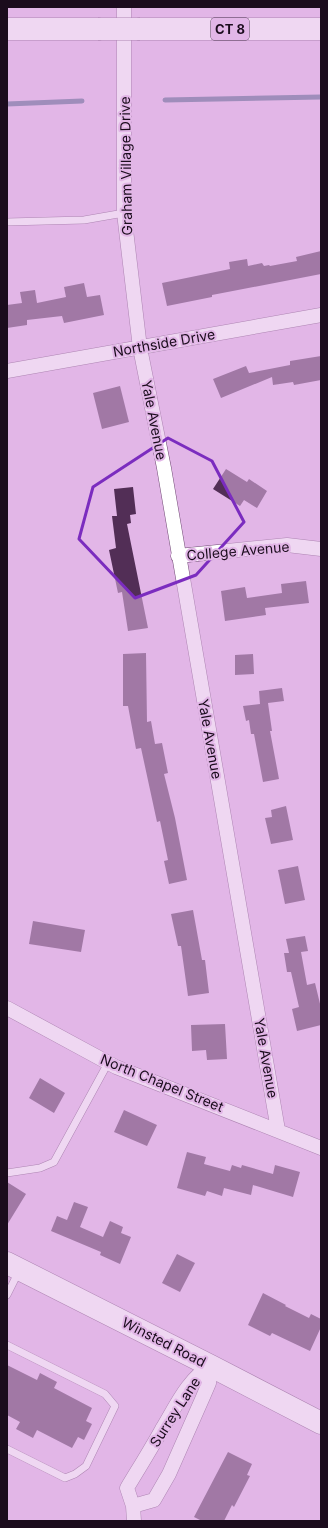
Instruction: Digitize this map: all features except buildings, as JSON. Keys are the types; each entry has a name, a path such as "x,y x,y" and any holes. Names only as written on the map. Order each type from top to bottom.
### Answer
{"main road":[{"name":"CT 8","path":"7,29 321,29"},
{"name":"Winsted Road","path":"13,1266 321,1423"}],"street":[{"name":"Graham Village Drive","path":"124,7 124,213 140,348"},
{"name":"Northside Drive","path":"7,371 321,315"},
{"name":"Yale Avenue","path":"140,348 164,468 278,1130"},
{"name":"College Avenue","path":"178,556 287,546 321,549"},
{"name":"North Chapel Street","path":"7,1008 108,1063 321,1148"},
{"name":"Surrey Lane","path":"133,1506 154,1500 169,1474 209,1383 211,1366"},
{"name":"Surrey Lane","path":"134,1521 133,1506 127,1488 185,1392 204,1370 211,1366"}],"lane":[{"path":"7,222 84,220 124,213"},
{"path":"7,1173 40,1168 54,1162 108,1063"},
{"path":"7,1295 13,1266"},
{"path":"7,1345 105,1394 115,1406 86,1466 75,1474 65,1478 7,1449"}],"highlighted area":[{"path":"168,438 212,461 244,522 196,575 135,598 79,539 93,487"}],"waterway":[{"path":"165,100 321,97"},
{"path":"7,104 82,101"}]}
